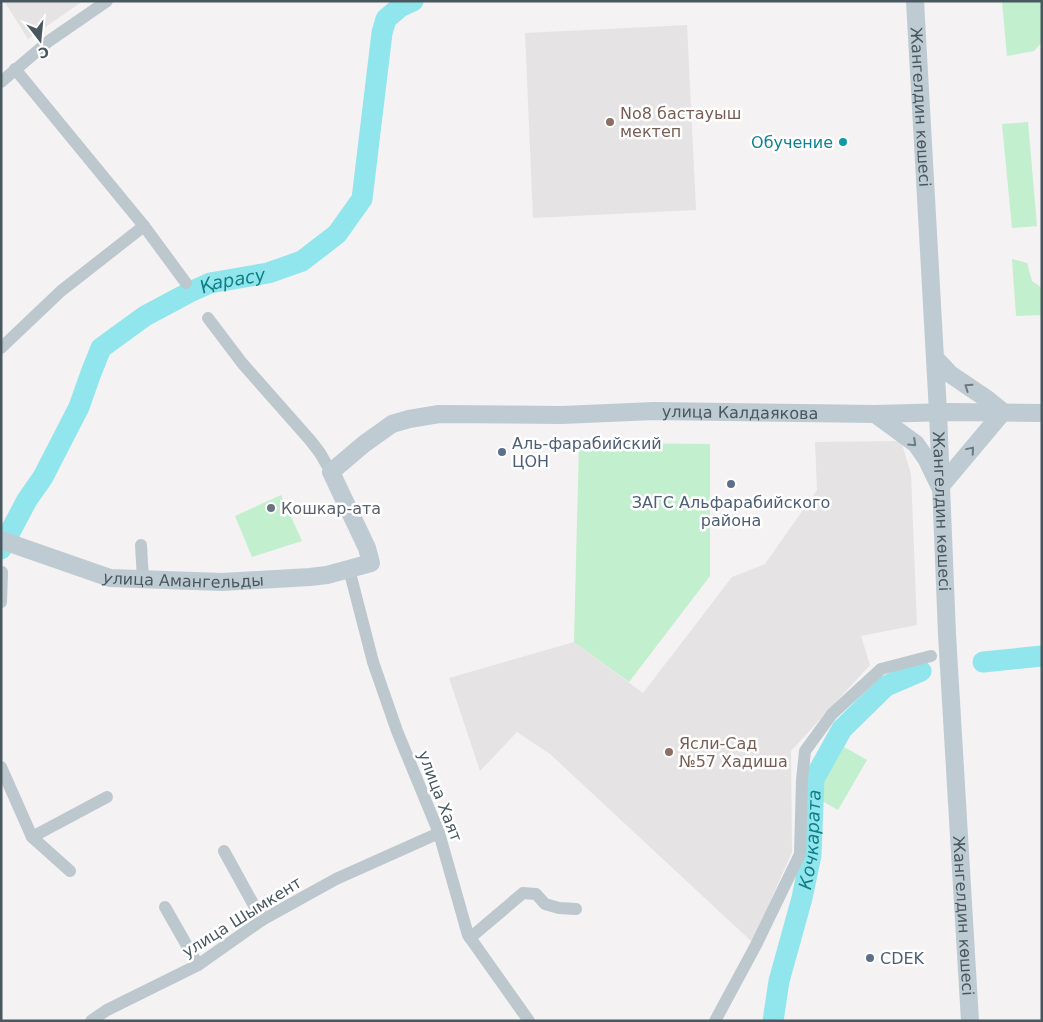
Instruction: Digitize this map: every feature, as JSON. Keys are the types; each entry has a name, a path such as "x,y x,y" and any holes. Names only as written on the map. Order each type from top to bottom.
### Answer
{"main road":[{"name":"Жангелдин көшесі","path":"914,1 970,1021"},
{"path":"875,414 916,444 927,460 940,487 1003,412 950,374 935,358"},
{"name":"улица Калдаякова","path":"331,472 364,444 392,424 439,414 562,415 654,411 875,414 938,412 1042,413"},
{"name":"улица Амангельды","path":"1,540 110,578 222,582 327,576 371,563 367,548 331,472"}],"street":[{"path":"1,82 49,41 108,1"},
{"path":"15,69 144,226 186,284"},
{"path":"1,348 62,291 144,226"},
{"path":"208,318 242,363 315,446 331,472"},
{"path":"141,545 143,580"},
{"name":"улица Хаят","path":"349,569 373,662 397,731 438,833 468,934 529,1021"},
{"path":"1,602 2,572"},
{"path":"715,1021 756,945 800,854 802,780 805,751 832,714 881,669 931,656"},
{"path":"1,767 32,837 70,871"},
{"path":"32,837 107,797"},
{"name":"улица Шымкент","path":"91,1021 107,1010 198,964 262,920 336,879 438,833"},
{"path":"224,851 262,920"},
{"path":"470,938 523,893 536,894 545,904 558,908 576,909"},
{"path":"165,907 198,964"}],"shaded area":[{"path":"4,1 83,1 28,39"},
{"name":"No8 бастауыш мектеп","path":"687,25 696,210 533,218 525,33"},
{"name":"Ясли-Сад №57 Хадиша","path":"901,441 911,474 917,625 861,636 870,665 791,751 792,852 752,942 550,754 517,732 480,771 449,678 574,642 643,693 732,577 765,564 817,490 815,442"}],"green space":[{"path":"1002,1 1041,1 1042,42 1034,51 1007,56"},
{"path":"1028,122 1037,226 1012,228 1002,124"},
{"path":"1012,259 1027,263 1032,281 1042,288 1042,315 1016,316"},
{"path":"579,443 710,444 710,576 629,682 574,642"},
{"path":"281,495 302,541 252,557 235,516"},
{"path":"844,747 867,760 838,810 815,797"}],"waterway":[{"name":"Қарасу","path":"1,549 27,500 43,477 79,407 101,348 145,316 190,292 210,283 268,273 302,261 337,234 362,199 382,33 386,19 400,7 413,1"},
{"name":"Кочкарата","path":"983,662 1042,656"},
{"name":"Кочкарата","path":"773,1021 779,981 802,898 811,855 814,779 842,729 886,686 921,671"}],"place":[{"name":"No8 бастауыш мектеп","path":"610,122"},
{"name":"Обучение","path":"843,142"},
{"name":"Аль-фарабийский ЦОН","path":"502,452"},
{"name":"ЗАГС Альфарабийского района","path":"731,484"},
{"name":"Кошкар-ата","path":"271,508"},
{"name":"Ясли-Сад №57 Хадиша","path":"669,752"},
{"name":"CDEK","path":"870,958"}]}
